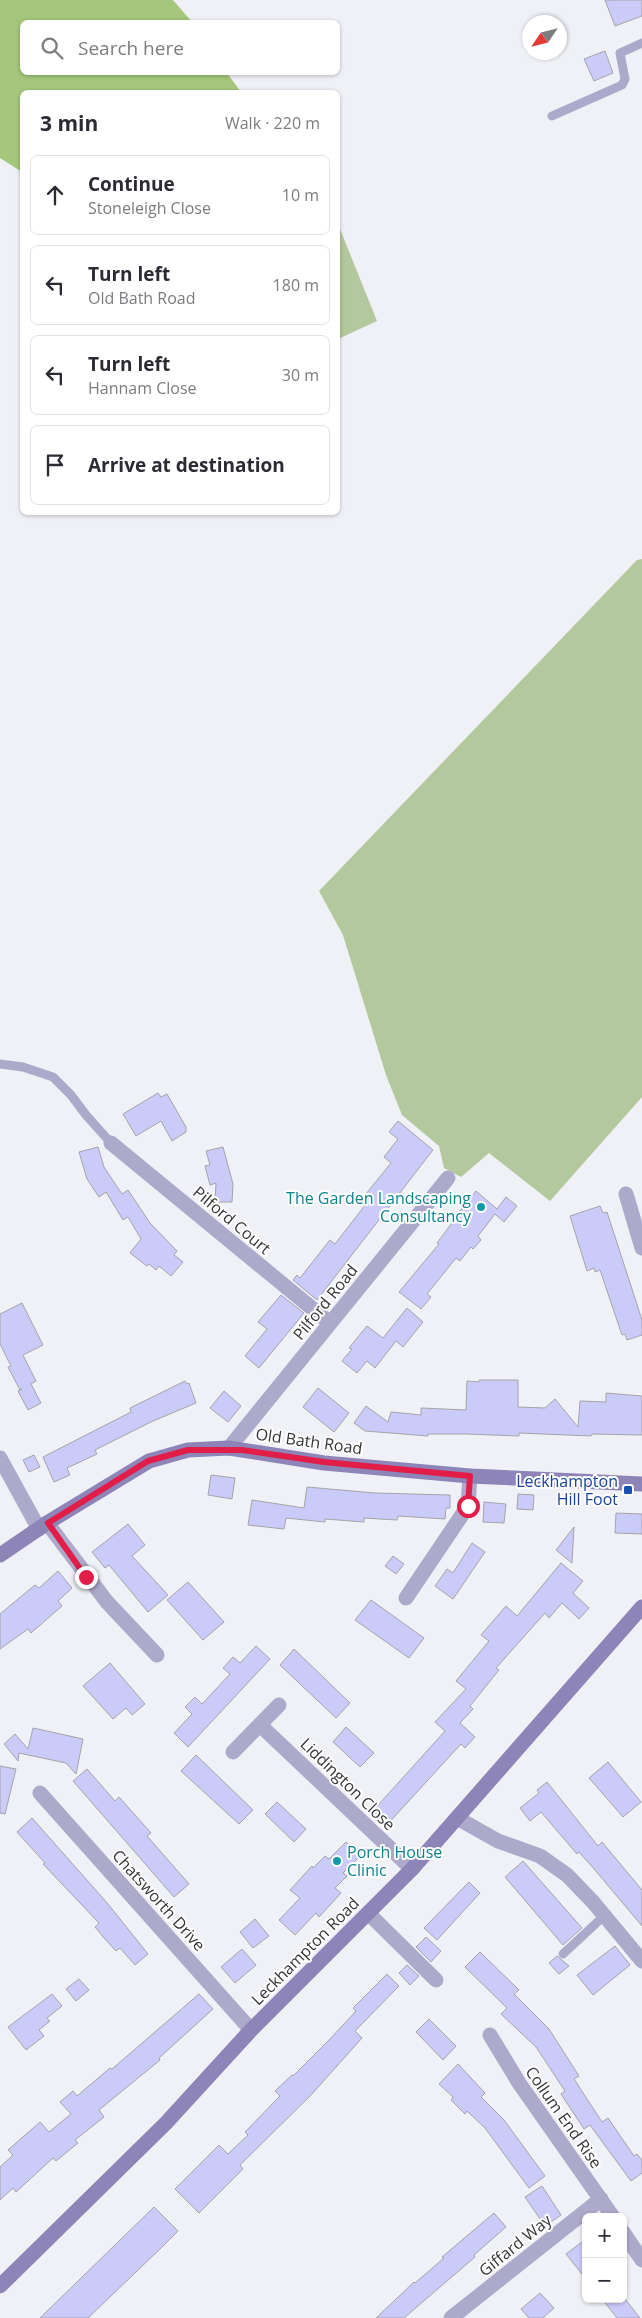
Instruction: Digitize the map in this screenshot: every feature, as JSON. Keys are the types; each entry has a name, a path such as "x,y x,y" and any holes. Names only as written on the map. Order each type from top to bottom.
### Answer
{"street":[{"name":"Pilford Court","path":"111,1143 330,1323"},
{"name":"Pilford Road","path":"229,1448 448,1178"},
{"path":"626,1194 642,1248"},
{"name":"Old Bath Road","path":"0,1555 148,1461 188,1450 229,1448 324,1462 470,1476 642,1484"},
{"path":"0,1458 43,1526 107,1602 157,1655"},
{"path":"406,1598 468,1506 470,1476"},
{"name":"Leckhampton Road","path":"0,2286 166,2123 251,2030 412,1869 642,1607"},
{"path":"233,1752 279,1705"},
{"name":"Liddington Close","path":"260,1724 412,1869"},
{"name":"Chatsworth Drive","path":"40,1794 251,2030"},
{"path":"457,1818 498,1841 527,1850 553,1864 580,1888 642,1961"},
{"path":"368,1913 436,1980"},
{"name":"Collum End Rise","path":"490,2035 524,2091 610,2213"},
{"name":"Giffard Way","path":"451,2318 600,2199"},
{"path":"627,2238 642,2260"}],"lane":[{"path":"552,116 622,85 625,79 620,53 642,43"},
{"path":"0,1064 23,1067 53,1078 71,1094 86,1116 111,1143"},
{"path":"563,1954 605,1916"}],"green space":[{"path":"0,0 173,0 190,20 20,20 20,75 228,75 240,90 20,90 20,171 0,158"},
{"path":"340,229 377,321 340,338"},
{"path":"642,559 642,1097 550,1201 489,1153 461,1177 444,1168 439,1146 402,1115 386,1075 343,935 319,891 637,560"}],"building":[{"path":"605,0 642,0 642,16 615,26"},
{"path":"605,51 613,73 594,81 584,59"},
{"path":"158,1093 161,1097 167,1094 186,1127 186,1132 172,1141 161,1121 136,1136 123,1114"},
{"path":"398,1121 433,1150 317,1300 293,1280 297,1275 300,1278 330,1240 335,1244 366,1204 361,1200 391,1163 384,1157 398,1139 389,1132"},
{"path":"98,1147 104,1167 122,1194 128,1190 150,1223 177,1251 174,1255 183,1262 171,1276 159,1266 156,1270 149,1264 147,1266 130,1253 141,1239 128,1217 123,1220 106,1192 99,1197 87,1179 79,1152"},
{"path":"223,1147 233,1184 232,1202 215,1202 216,1183 210,1185 205,1166 210,1165 206,1151"},
{"path":"476,1191 497,1209 506,1197 517,1206 504,1222 495,1214 478,1236 481,1240 473,1249 471,1247 460,1261 456,1258 427,1294 431,1297 421,1309 399,1292 439,1244 437,1243 451,1222"},
{"path":"600,1206 603,1213 607,1212 642,1320 642,1335 627,1340 625,1334 622,1335 600,1270 595,1272 594,1268 587,1271 570,1216"},
{"path":"281,1295 304,1313 259,1368 245,1356 267,1329 258,1322"},
{"path":"22,1303 43,1345 23,1355 36,1381 31,1384 41,1403 28,1410 18,1391 20,1390 8,1367 11,1366 0,1344 0,1314"},
{"path":"407,1308 423,1322 403,1347 396,1341 375,1368 367,1361 357,1373 342,1361 352,1349 349,1348 367,1326 383,1338"},
{"path":"479,1380 518,1380 518,1407 545,1408 555,1399 578,1427 580,1401 606,1402 606,1393 642,1396 642,1435 592,1434 591,1436 519,1433 519,1436 428,1434 428,1436 365,1431 354,1423 366,1406 388,1422 391,1412 421,1415 421,1408 466,1410 467,1381 479,1382"},
{"path":"185,1381 187,1384 189,1383 196,1403 153,1421 95,1450 97,1454 67,1468 70,1475 54,1482 43,1457 131,1412 130,1408"},
{"path":"318,1388 349,1413 334,1432 303,1407"},
{"path":"224,1391 241,1406 228,1422 210,1408"},
{"path":"34,1455 40,1467 29,1472 23,1460"},
{"path":"211,1475 235,1478 232,1499 208,1495"},
{"path":"307,1487 375,1493 450,1495 450,1508 446,1508 445,1519 398,1516 397,1520 364,1518 364,1522 325,1519 325,1522 286,1518 284,1529 248,1525 252,1500 304,1508"},
{"path":"518,1494 534,1495 533,1510 517,1509"},
{"path":"484,1502 506,1504 504,1523 483,1522"},
{"path":"616,1513 642,1514 642,1534 615,1533"},
{"path":"128,1524 145,1545 132,1556 168,1595 148,1612 109,1565 105,1568 92,1552"},
{"path":"574,1527 572,1563 556,1550"},
{"path":"472,1543 485,1552 453,1599 435,1586 447,1569 453,1573"},
{"path":"393,1556 404,1564 396,1574 385,1566"},
{"path":"561,1563 583,1581 573,1593 589,1608 579,1619 562,1603 549,1618 545,1613 496,1668 499,1670 470,1706 473,1709 460,1723 475,1737 465,1748 461,1744 385,1827 371,1813 445,1731 435,1722 466,1689 456,1681 489,1641 481,1635 506,1606 517,1616"},
{"path":"58,1571 72,1588 58,1601 62,1606 31,1633 28,1629 0,1649 0,1614 35,1585 39,1588"},
{"path":"188,1582 224,1622 203,1640 167,1600"},
{"path":"371,1600 424,1638 409,1658 355,1620"},
{"path":"256,1646 270,1659 188,1747 174,1733 192,1714 185,1707 195,1697 202,1704 230,1674 223,1668 233,1657 240,1663"},
{"path":"294,1649 350,1703 336,1718 280,1665"},
{"path":"110,1663 145,1704 132,1715 126,1708 113,1719 83,1686"},
{"path":"346,1727 374,1753 360,1767 333,1742"},
{"path":"33,1728 83,1739 76,1774 66,1763 19,1753 18,1761 4,1744 15,1734 28,1749"},
{"path":"196,1755 253,1810 239,1824 181,1771"},
{"path":"608,1762 641,1802 623,1817 589,1778"},
{"path":"0,1766 16,1769 5,1814 0,1813"},
{"path":"87,1769 115,1801 119,1797 151,1833 147,1836 189,1884 174,1897 73,1781"},
{"path":"547,1782 598,1846 602,1842 642,1890 642,1926 595,1870 579,1852 577,1854 541,1812 530,1821 520,1808 539,1793 537,1790"},
{"path":"277,1802 306,1829 294,1842 265,1814"},
{"path":"32,1818 108,1904 148,1954 135,1965 120,1948 116,1951 104,1938 95,1927 99,1923 43,1864 45,1863 17,1832"},
{"path":"346,1842 360,1856 343,1873 347,1876 335,1888 341,1893 319,1917 316,1913 295,1935 279,1920 300,1898 290,1890 312,1866 313,1868 325,1856 329,1859"},
{"path":"523,1861 582,1928 563,1945 505,1877"},
{"path":"469,1882 480,1893 437,1940 424,1928"},
{"path":"255,1919 269,1936 253,1948 240,1932"},
{"path":"426,1937 441,1951 431,1962 416,1947"},
{"path":"615,1946 630,1965 593,1995 577,1975"},
{"path":"242,1949 256,1965 235,1983 221,1967"},
{"path":"480,1952 519,1990 514,1994 549,2029 579,2076 574,2079 602,2122 608,2118 634,2156 637,2154 642,2160 642,2173 631,2181 590,2125 584,2129 561,2094 565,2091 536,2047 501,2014 507,2008 465,1967"},
{"path":"557,1956 569,1966 559,1974 549,1963"},
{"path":"407,1965 419,1976 410,1985 399,1973"},
{"path":"387,1974 399,1986 355,2031 362,2038 311,2095 240,2165 243,2169 199,2213 175,2189 219,2145 228,2154 248,2135 245,2132 280,2096 275,2091 330,2039 356,2011 353,2008"},
{"path":"79,1979 89,1990 76,2001 66,1989"},
{"path":"52,1994 62,2006 47,2018 50,2021 39,2030 44,2036 26,2050 8,2027"},
{"path":"199,1994 213,2009 159,2058 160,2060 99,2110 104,2117 75,2140 78,2143 56,2161 53,2158 16,2192 13,2188 0,2200 0,2167 13,2155 8,2150 40,2122 49,2132 71,2114 60,2102 73,2091 77,2096 110,2068 112,2069"},
{"path":"429,2019 456,2046 443,2060 416,2032"},
{"path":"458,2064 485,2093 481,2097 504,2120 545,2176 529,2188 485,2128 467,2111 465,2114 451,2100 453,2097 439,2084"},
{"path":"542,2186 561,2215 545,2226 525,2197"},
{"path":"154,2207 178,2231 160,2249 88,2318 40,2318"},
{"path":"494,2213 506,2227 474,2255 475,2257 404,2318 376,2318 414,2282 444,2258 442,2257"},
{"path":"582,2242 582,2274 566,2254"},
{"path":"540,2293 554,2308 543,2318 529,2318 521,2309"},
{"path":"627,2302 640,2318 617,2318 605,2303"}],"place":[{"name":"The Garden Landscaping Consultancy","path":"481,1207"},
{"name":"Leckhampton Hill Foot","path":"628,1490"},
{"name":"Porch House Clinic","path":"337,1861"}],"route":[{"path":"86,1577 48,1523 148,1461 188,1450 229,1448 324,1462 470,1476 468,1506"}]}
